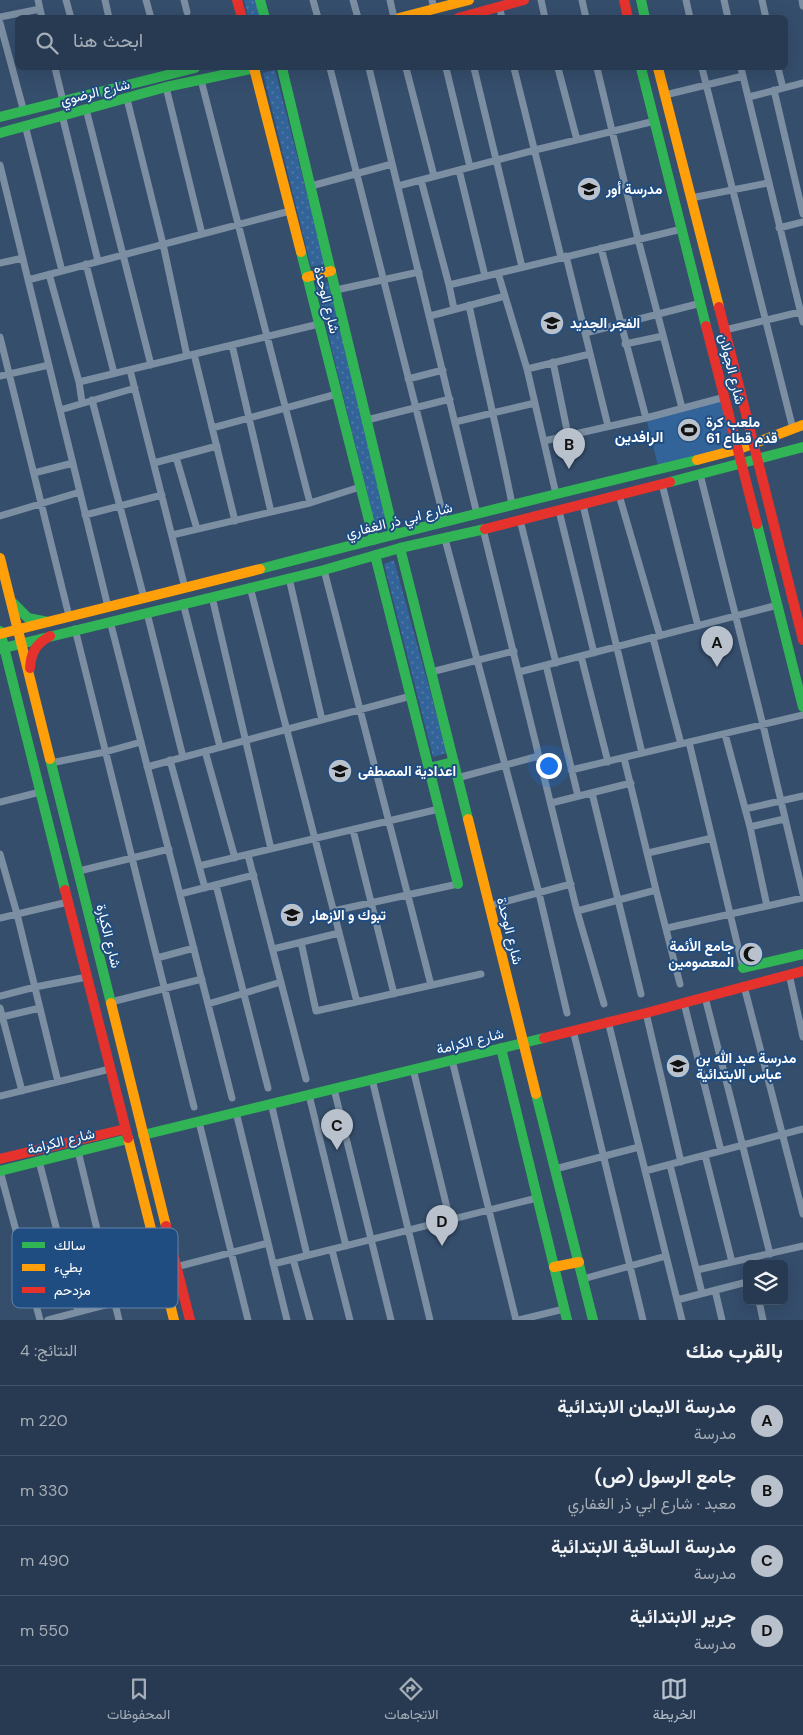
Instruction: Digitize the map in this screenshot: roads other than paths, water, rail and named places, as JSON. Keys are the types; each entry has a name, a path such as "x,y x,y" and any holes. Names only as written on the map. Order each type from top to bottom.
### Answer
{"street":[{"path":"38,0 41,15"},
{"path":"66,0 70,15"},
{"path":"105,0 108,15"},
{"path":"146,0 150,15"},
{"path":"184,0 187,12"},
{"path":"237,0 241,15"},
{"path":"260,0 264,15"},
{"path":"314,0 317,15"},
{"path":"353,0 357,15"},
{"path":"390,0 393,15"},
{"path":"468,15 524,0"},
{"path":"541,0 544,15"},
{"path":"582,0 585,15"},
{"path":"624,0 627,15"},
{"path":"641,0 644,15"},
{"path":"686,0 689,15"},
{"path":"724,0 727,15"},
{"path":"762,0 765,15"},
{"path":"802,0 803,6"},
{"path":"406,15 433,4 464,1 461,15"},
{"path":"499,6 501,15"},
{"path":"0,17 40,9"},
{"path":"0,23 24,112"},
{"path":"55,70 63,101"},
{"name":"شارع الرضوي","path":"0,118 187,70"},
{"name":"شارع الرضوي","path":"0,133 166,87 246,70"},
{"name":"شارع الوحدة","path":"255,70 374,540"},
{"name":"شارع الوحدة","path":"282,70 394,534"},
{"path":"330,70 445,523"},
{"path":"369,70 478,514"},
{"path":"407,70 434,176"},
{"path":"446,70 470,167"},
{"path":"474,70 522,267"},
{"path":"515,70 586,333 608,426"},
{"path":"559,70 577,140"},
{"path":"597,70 638,239 682,408"},
{"name":"شارع الجولان","path":"642,70 803,707"},
{"name":"شارع الجولان","path":"659,70 758,460 800,615 803,640"},
{"path":"702,70 731,190 793,429"},
{"path":"742,70 803,322"},
{"path":"778,70 783,88"},
{"path":"665,95 743,76"},
{"path":"201,80 310,503"},
{"path":"748,96 803,83"},
{"path":"166,87 202,234"},
{"path":"774,90 802,197 803,214"},
{"path":"96,92 100,106"},
{"path":"127,99 235,521"},
{"path":"86,109 151,365"},
{"path":"62,115 98,261"},
{"path":"398,186 655,121"},
{"path":"26,125 62,271"},
{"path":"311,186 392,164"},
{"path":"0,165 108,607"},
{"path":"459,170 485,276"},
{"path":"421,180 454,309"},
{"path":"691,198 768,183"},
{"path":"28,280 290,211"},
{"path":"779,228 803,222"},
{"path":"449,285 682,229"},
{"path":"601,248 646,418"},
{"path":"0,263 23,258"},
{"path":"86,264 114,373"},
{"path":"307,276 331,271"},
{"path":"336,290 419,272"},
{"path":"498,273 527,369 556,494"},
{"path":"49,274 79,382 82,402"},
{"path":"430,316 505,296"},
{"path":"586,333 701,303"},
{"path":"469,305 494,413 512,504"},
{"path":"725,330 800,312"},
{"path":"79,382 319,324"},
{"path":"625,344 663,336"},
{"path":"0,337 69,616"},
{"path":"232,345 271,512"},
{"path":"527,369 590,354"},
{"path":"553,362 568,436"},
{"path":"0,376 49,364"},
{"path":"130,370 185,588"},
{"path":"408,379 443,370"},
{"path":"60,410 135,388"},
{"path":"212,428 337,394"},
{"path":"544,441 646,418 725,397"},
{"path":"367,420 450,399"},
{"path":"92,400 144,598"},
{"path":"455,422 535,403"},
{"name":"شارع ابي ذر الغفاري","path":"0,633 394,534 445,523 512,504 659,470 754,444 803,425"},
{"path":"154,463 217,446"},
{"name":"شارع ابي ذر الغفاري","path":"2,648 324,570 400,548 445,539 583,505 803,447"},
{"path":"176,457 197,529"},
{"path":"34,473 73,463"},
{"path":"667,928 803,896 763,725 700,474"},
{"path":"662,484 698,626"},
{"path":"172,535 310,503 360,487"},
{"path":"0,516 80,492"},
{"path":"86,516 162,494"},
{"path":"619,495 656,637 681,744"},
{"path":"530,500 534,517"},
{"path":"583,505 642,754"},
{"path":"559,511 594,653"},
{"path":"520,520 556,663"},
{"path":"483,529 571,884 604,1004"},
{"path":"445,539 539,893 567,1013"},
{"name":"شارع الوحدة","path":"400,548 593,1320"},
{"path":"334,911 458,884 375,555"},
{"name":"شارع الكيارة","path":"0,558 166,1228"},
{"path":"324,570 431,985"},
{"path":"289,578 322,720"},
{"path":"250,587 357,1002"},
{"path":"161,594 165,608"},
{"path":"212,596 271,849"},
{"path":"10,598 27,619 48,622"},
{"path":"183,603 220,747"},
{"path":"519,672 778,605"},
{"path":"147,613 183,757"},
{"path":"110,621 232,1098"},
{"path":"75,629 194,1107"},
{"path":"0,633 2,648 13,684 150,1228"},
{"path":"29,675 30,662 35,647 39,642 50,636"},
{"path":"430,672 514,651"},
{"path":"581,656 608,762"},
{"path":"0,664 13,684"},
{"path":"546,665 578,796"},
{"path":"147,767 411,696"},
{"path":"571,770 803,715"},
{"path":"725,734 750,827 767,906"},
{"path":"52,763 106,752 141,742"},
{"path":"690,742 743,968 803,954"},
{"path":"205,751 235,858"},
{"path":"457,778 539,756"},
{"path":"624,758 680,984"},
{"path":"170,760 205,888"},
{"path":"429,768 453,762"},
{"path":"551,803 631,783"},
{"path":"0,802 40,792"},
{"path":"592,793 641,994"},
{"path":"745,810 803,796"},
{"path":"199,866 439,809"},
{"path":"750,827 784,819"},
{"path":"353,830 394,994"},
{"path":"648,853 712,838"},
{"path":"79,872 168,850"},
{"path":"0,854 17,914 58,1082"},
{"path":"248,854 306,1079"},
{"path":"59,865 76,860"},
{"path":"180,894 254,875"},
{"path":"489,906 571,884"},
{"path":"216,885 268,1088"},
{"path":"578,911 656,890"},
{"path":"0,918 68,902"},
{"path":"273,949 339,933"},
{"path":"300,942 316,1011 480,974"},
{"path":"156,958 194,948"},
{"name":"شارع الكرامة","path":"143,1135 646,1013 803,971"},
{"path":"789,974 803,1037"},
{"path":"0,996 87,977"},
{"path":"111,1002 202,979"},
{"path":"208,1004 281,982"},
{"path":"744,986 803,1214"},
{"path":"704,996 770,1254"},
{"path":"684,1003 721,1151"},
{"path":"0,1008 22,1091"},
{"path":"2,1017 40,1008"},
{"path":"646,1013 681,1162"},
{"path":"608,1021 682,1320"},
{"path":"573,1030 643,1320"},
{"path":"500,1048 567,1320"},
{"path":"452,1060 517,1320 564,1309"},
{"path":"0,1096 110,1069"},
{"path":"413,1069 450,1220"},
{"path":"372,1079 430,1320"},
{"path":"334,1089 391,1320"},
{"path":"309,1095 346,1246"},
{"path":"271,1104 307,1255"},
{"path":"236,1112 287,1320"},
{"path":"199,1122 248,1320"},
{"path":"645,1171 803,1129"},
{"name":"شارع الكرامة","path":"0,1170 78,1151 126,1134"},
{"name":"شارع الكرامة","path":"0,1159 126,1134"},
{"path":"555,1169 639,1147"},
{"path":"78,1151 97,1228"},
{"path":"705,1156 732,1262"},
{"path":"40,1161 57,1228"},
{"path":"670,1165 702,1293"},
{"path":"0,1170 15,1228"},
{"path":"273,1264 537,1198"},
{"path":"178,1266 268,1243"},
{"path":"752,1260 803,1246"},
{"path":"332,1250 350,1320"},
{"path":"583,1279 666,1256"},
{"path":"293,1259 310,1320"},
{"path":"697,1270 743,1261"},
{"path":"554,1267 578,1262"},
{"name":"شارع الكيارة","path":"178,1275 190,1320"},
{"path":"677,1300 743,1283"},
{"path":"715,1290 722,1320"},
{"path":"760,1305 763,1320"},
{"path":"77,1308 78,1312"},
{"path":"48,1320 93,1308"}],"place":[{"name":"مدرسة أور","path":"589,189"},
{"name":"الفجر الجديد","path":"552,323"},
{"name":"ملعب كرة قدم قطاع 61","path":"689,430"},
{"name":"جامع الرسول (ص)","path":"569,469"},
{"name":"مدرسة الايمان الابتدائية","path":"717,667"},
{"name":"اعدادية المصطفى","path":"340,771"},
{"name":"تبوك و الازهار","path":"292,915"},
{"name":"جامع الأئمة المعصومين","path":"751,954"},
{"name":"مدرسة عبد الله بن عباس الابتدائية","path":"678,1066"},
{"name":"مدرسة الساقية الابتدائية","path":"337,1150"},
{"name":"جرير الابتدائية","path":"442,1246"}],"district":[{"name":"الرافدين","path":"639,437"}]}
